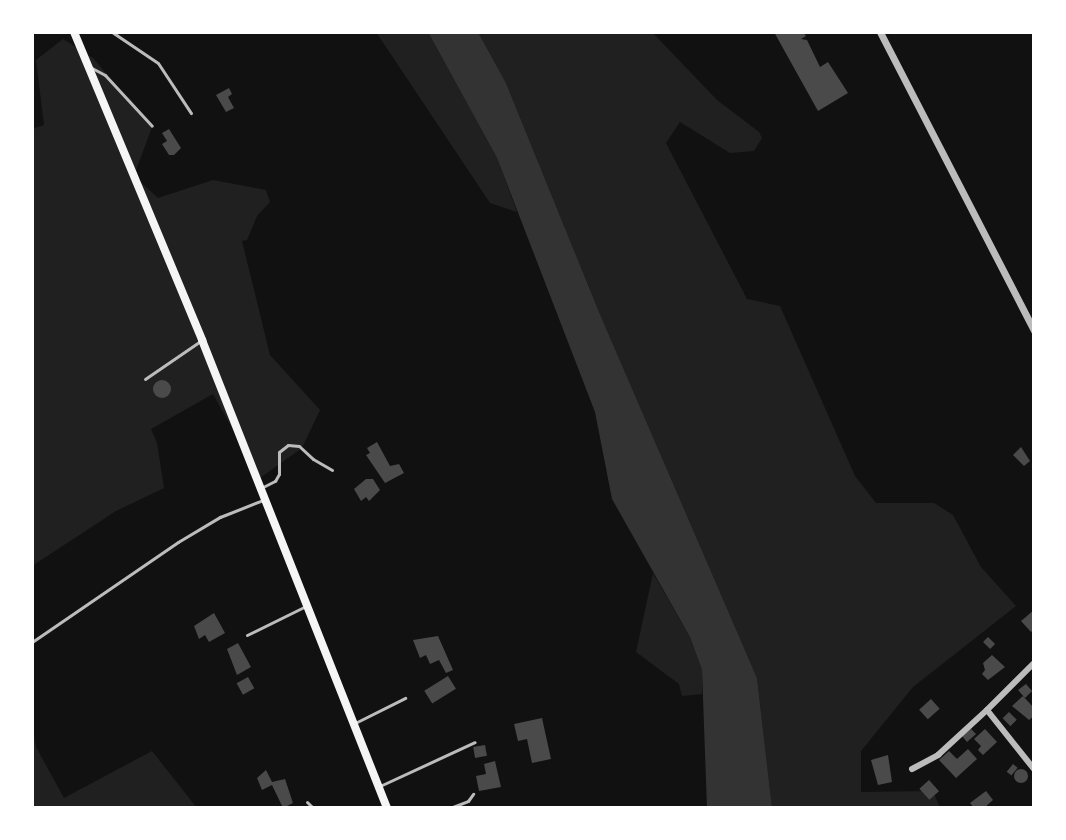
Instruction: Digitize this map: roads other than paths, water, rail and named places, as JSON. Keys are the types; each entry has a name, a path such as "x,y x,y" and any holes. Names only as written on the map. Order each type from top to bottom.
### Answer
{"main road":[{"path":"74,32 202,340 387,808"}],"street":[{"path":"880,32 1034,331"},
{"path":"912,769 938,755 1034,663"},
{"path":"987,710 1034,769"}],"lane":[{"path":"112,32 158,63 191,113"},
{"path":"90,67 105,75 152,126"},
{"path":"145,379 202,340"},
{"path":"261,488 275,481 279,474 279,452 288,445 299,446 332,470"},
{"path":"32,642 178,542 220,517 266,500"},
{"path":"247,635 307,605"},
{"path":"354,724 405,698"},
{"path":"378,787 475,742"},
{"path":"450,808 468,801 473,794"},
{"path":"307,802 313,808"}]}
